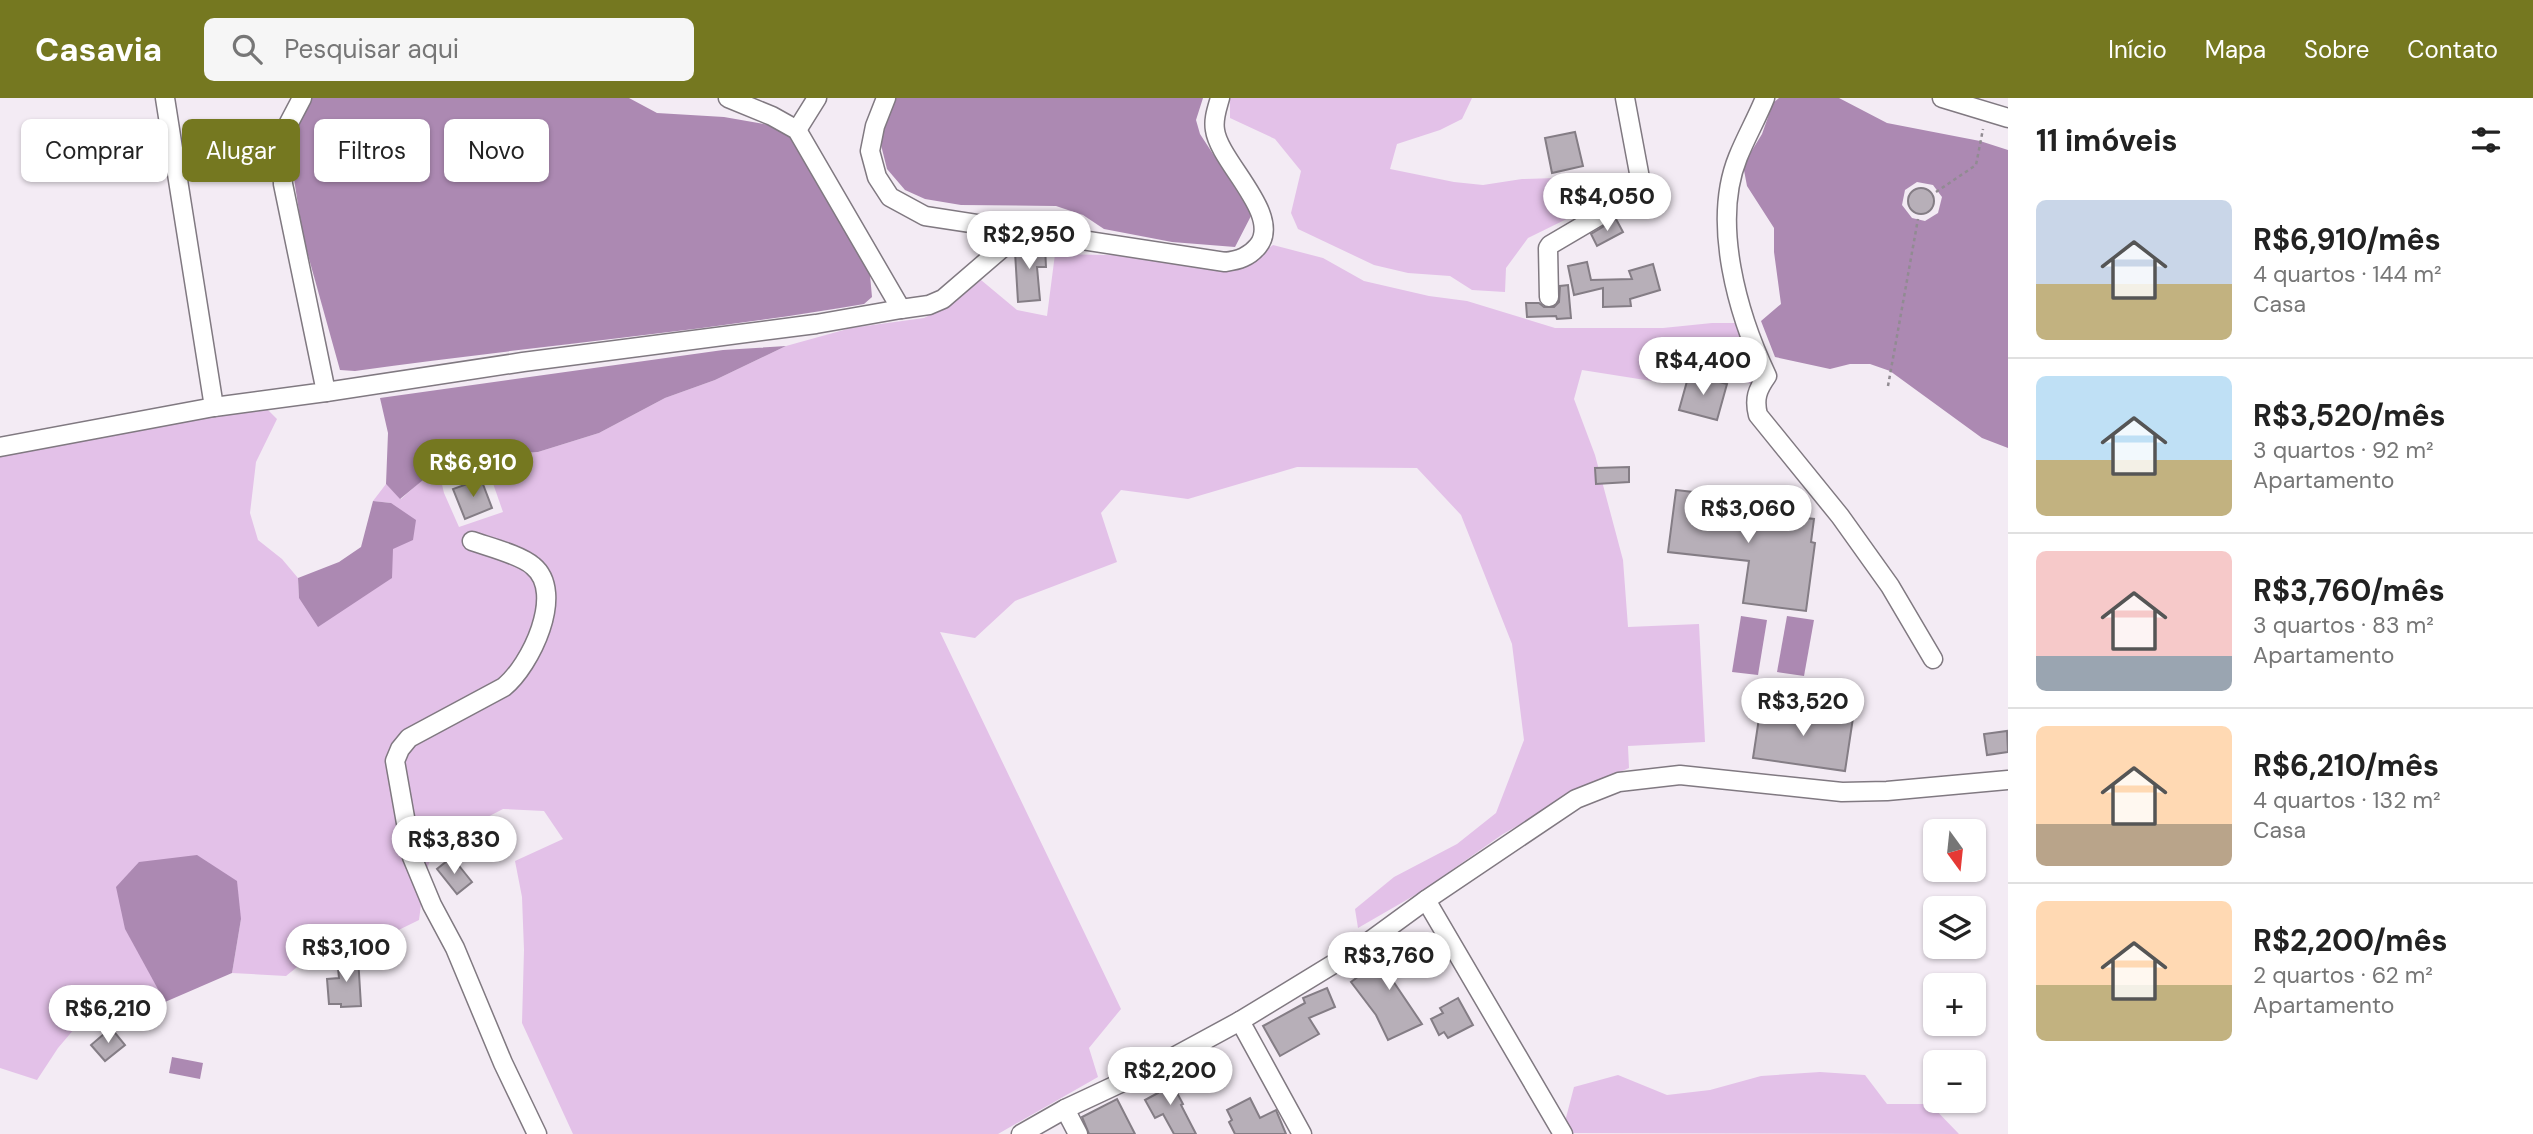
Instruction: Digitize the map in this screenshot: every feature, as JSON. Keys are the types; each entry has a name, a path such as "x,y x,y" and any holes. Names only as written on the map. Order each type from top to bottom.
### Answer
{"street":[{"path":"165,98 214,407"},
{"path":"302,98 281,138 283,184 326,393"},
{"path":"728,98 772,116 797,130 901,309"},
{"path":"797,130 817,98"},
{"path":"886,98 875,126 870,152 877,177 890,197 925,216 1225,262 1240,260 1253,253 1263,240 1265,224 1215,131 1215,115 1220,98"},
{"path":"1549,297 1550,245 1642,189 1625,98"},
{"path":"1765,98 1737,158 1726,204 1727,235 1740,312 1767,376 1758,388 1755,401 1758,415 1847,526 1890,586 1933,659"},
{"path":"1942,98 2008,118"},
{"path":"0,447 214,407 326,393 523,362 816,324 929,305 943,299 1022,231"},
{"path":"472,541 531,564 539,572 546,592 547,613 516,677 504,687 409,738 395,761 412,857 537,1134"},
{"path":"1021,1134 1240,1021 1363,946 1576,799 1619,782 1680,775 1842,792 2008,780"},
{"path":"1426,900 1563,1134"},
{"path":"1240,1021 1302,1134"},
{"path":"1065,1109 1078,1134"}],"path":[{"path":"1937,191 1976,165 1982,137"},
{"path":"1888,386 1918,219"}],"shaded area":[{"path":"310,98 629,98 657,113 724,117 769,125 789,134 870,275 872,297 864,304 737,323 355,371 340,370 303,237 294,182 300,182 300,119 298,119"},
{"path":"895,98 1203,98 1196,120 1200,134 1252,214 1235,247 1172,242 1104,229 1083,215 1056,206 961,205 925,199 905,190 887,169 880,141"},
{"path":"1230,98 1472,98 1462,119 1440,130 1397,144 1390,169 1483,185 1522,179 1556,178 1590,185 1587,209 1528,238 1506,268 1505,292 1472,290 1450,276 1408,273 1374,265 1298,229 1291,213 1301,171 1275,139 1230,118"},
{"path":"1779,98 1839,98 1887,123 1980,141 2008,150 2008,448 1982,438 1890,371 1870,364 1850,364 1830,369 1775,357 1761,321 1781,304 1774,252 1774,228 1747,186 1743,165 1762,134 1773,103","holes":["1917,182 1933,185 1942,197 1938,213 1925,221 1912,218 1902,205 1905,190"]},
{"path":"1273,245 1323,258 1364,281 1429,296 1467,301 1555,328 1663,328 1738,323 1760,375 1754,385 1714,372 1679,382 1658,382 1582,370 1574,399 1595,455 1623,560 1628,627 1699,624 1705,742 1628,746 1629,768 1584,788 1503,834 1422,891 1358,928 1355,909 1394,877 1457,844 1496,813 1524,740 1512,644 1461,515 1417,468 1297,467 1188,499 1121,490 1101,513 1117,562 1015,601 975,638 940,632 1121,1009 1089,1048 1098,1077 998,1134 573,1134 522,1023 522,897 515,861 563,839 544,811 503,809 472,825 457,821 441,831 425,874 419,920 370,944 312,955 286,976 232,973 241,919 152,976 165,1002 133,1000 87,1014 58,1048 37,1080 0,1068 0,454 216,413 265,407 277,419 256,462 250,513 258,540 282,559 298,578 299,598 361,598 391,578 391,503 373,501 386,484 401,499 422,480 439,472 444,493 459,527 503,512 489,472 478,470 470,457 538,452 599,433 665,398 715,380 786,346 851,328 924,318 945,307 981,280 1017,310 1047,316 1055,254 1256,258"},
{"path":"786,346 715,380 665,398 599,433 538,452 470,457 423,480 400,499 386,484 388,433 380,398 723,350"},
{"path":"373,501 391,503 416,520 413,540 393,549 392,578 318,627 299,598 298,578 339,562 361,547"},
{"path":"1741,616 1767,620 1758,675 1732,672"},
{"path":"1787,616 1814,620 1804,676 1777,672"},
{"path":"197,855 237,881 241,919 232,973 165,1002 125,929 116,887 139,862"},
{"path":"172,1057 203,1063 200,1079 169,1073"},
{"path":"1820,1072 1865,1075 1887,1104 1923,1104 1923,1113 1939,1113 1959,1134 1562,1133 1574,1087 1618,1075 1667,1095 1710,1090 1761,1076"}],"building":[{"path":"1575,132 1583,166 1552,173 1545,138"},
{"path":"1921,188 1930,192 1934,201 1930,210 1921,214 1912,210 1908,201 1912,192"},
{"path":"1616,219 1623,232 1597,246 1591,234"},
{"path":"1024,244 1045,246 1046,267 1037,267 1040,300 1018,302 1015,252"},
{"path":"1587,262 1591,280 1632,279 1629,271 1653,264 1660,290 1630,299 1631,306 1603,307 1603,288 1574,295 1568,266"},
{"path":"1568,285 1571,318 1527,317 1526,303 1554,307 1559,302 1560,286"},
{"path":"1689,374 1727,384 1717,420 1679,410"},
{"path":"1629,467 1629,482 1596,484 1595,468"},
{"path":"481,479 492,508 465,519 453,489"},
{"path":"1676,490 1763,500 1762,513 1814,519 1811,542 1815,543 1806,611 1743,603 1749,561 1668,552"},
{"path":"1761,705 1853,718 1845,771 1753,758"},
{"path":"2007,731 2008,752 1987,755 1984,734"},
{"path":"452,857 472,882 457,894 437,869"},
{"path":"1409,945 1419,967 1391,978 1422,1024 1388,1040 1376,1015 1351,982 1390,953"},
{"path":"358,957 361,1006 341,1007 341,1004 329,1004 327,979 339,978 337,958"},
{"path":"1327,988 1335,1007 1309,1018 1319,1034 1280,1056 1263,1026 1305,1003 1303,998"},
{"path":"1458,998 1473,1025 1448,1038 1444,1032 1439,1035 1431,1019 1443,1013 1440,1008"},
{"path":"111,1028 125,1045 105,1061 91,1045"},
{"path":"1167,1074 1196,1134 1174,1134 1163,1114 1155,1118 1145,1100 1158,1093 1152,1081"},
{"path":"1250,1098 1260,1118 1276,1110 1286,1134 1235,1134 1227,1110"},
{"path":"1117,1099 1135,1134 1089,1134 1082,1117"}]}
